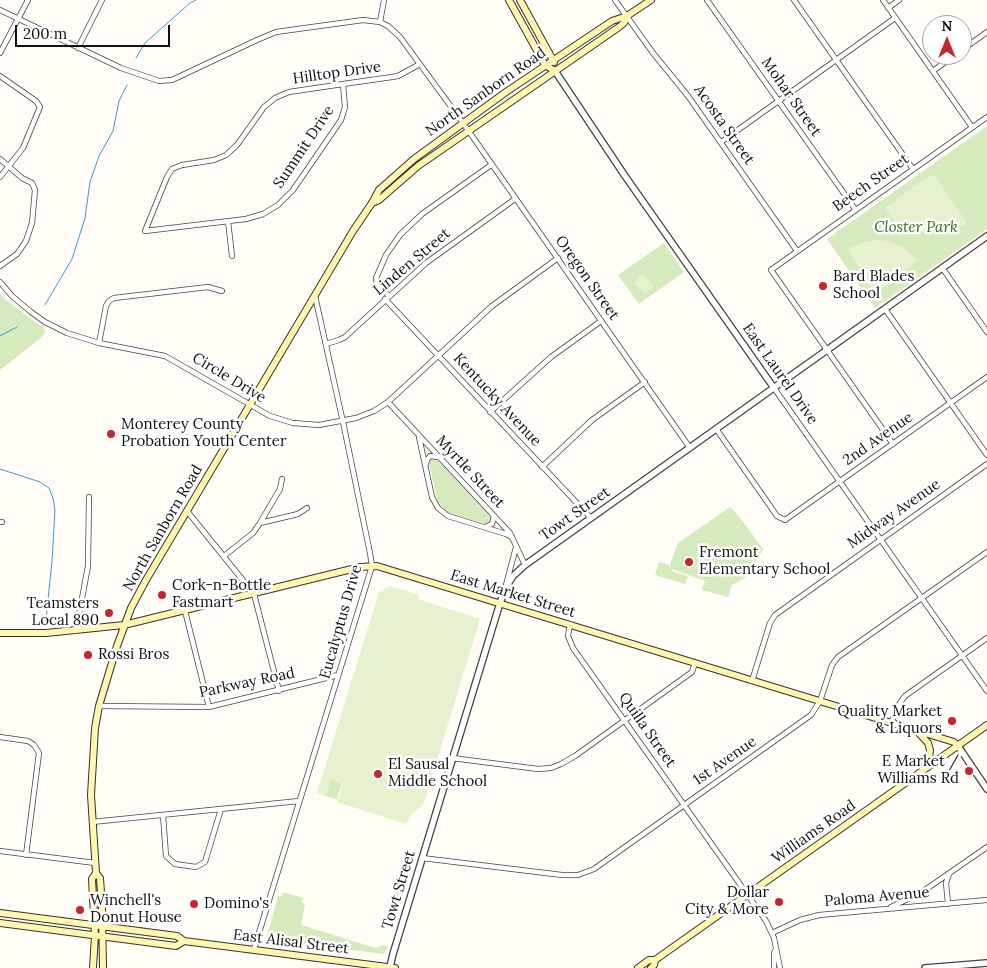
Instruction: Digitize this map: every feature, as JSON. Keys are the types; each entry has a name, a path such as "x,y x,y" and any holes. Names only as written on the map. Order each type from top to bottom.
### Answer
{"main road":[{"path":"509,0 545,65"},
{"name":"East Laurel Drive","path":"520,0 553,60 555,71"},
{"name":"North Sanborn Road","path":"372,203 379,200 418,166 619,28 627,16 651,0"},
{"name":"North Sanborn Road","path":"103,968 104,936 100,878 96,873 95,863 91,775 99,706 124,625 137,595 379,190 391,178 463,123 545,65 612,20 627,16"},
{"name":"East Laurel Drive","path":"545,65 555,71"},
{"name":"East Market Street","path":"0,633 29,634 76,631 124,625 360,567 372,566 390,569 570,624 954,742 958,746"},
{"name":"Williams Road","path":"638,968 649,960 655,960 987,725"},
{"path":"918,731 928,743 930,750 929,758 922,771"},
{"name":"North Sanborn Road","path":"93,968 95,935 92,879 96,873"},
{"name":"East Alisal Street","path":"0,912 178,936 184,941 395,968"},
{"name":"East Alisal Street","path":"0,923 176,946 184,941"},
{"name":"Williams Road","path":"651,968 655,960"}],"street":[{"path":"0,54 28,0"},
{"path":"78,48 102,0"},
{"path":"0,10 78,48 142,76 154,80 168,81 276,32 356,20 380,22 384,0"},
{"name":"Acosta Street","path":"615,0 653,53 679,83 797,251"},
{"name":"Mohar Street","path":"707,0 856,209"},
{"path":"794,0 913,169"},
{"path":"883,0 972,127"},
{"path":"888,8 899,0"},
{"path":"721,142 895,18"},
{"name":"Oregon Street","path":"380,22 396,32 463,123 690,448"},
{"path":"972,43 987,32"},
{"name":"Hilltop Drive","path":"144,231 172,169 182,165 214,160 226,155 237,145 264,107 279,96 289,92 398,76 420,64"},
{"path":"933,71 941,65"},
{"name":"East Laurel Drive","path":"555,71 625,176 987,691"},
{"path":"0,76 40,106 27,141 9,167 0,176"},
{"name":"Summit Drive","path":"144,231 251,218 268,211 282,202 293,190 343,116 346,104 343,84"},
{"name":"Beech Street","path":"826,350 771,270 987,117"},
{"path":"0,159 22,178 32,182 35,190 32,223 26,241 17,254 0,266"},
{"name":"Kentucky Avenue","path":"491,165 422,214 406,228 394,242 382,262 376,278 377,284 438,356 591,518"},
{"name":"Linden Street","path":"326,344 344,337 438,254 515,199"},
{"path":"228,221 232,256"},
{"name":"Towt Street","path":"390,967 500,603 512,577 525,565 987,236"},
{"name":"Circle Drive","path":"0,282 20,304 45,322 67,333 99,343 168,357 270,416 300,424 323,425 343,422 367,414 388,402 500,300 558,258"},
{"path":"942,268 987,332"},
{"path":"99,343 106,306 114,298 208,287 222,291"},
{"name":"Eucalyptus Drive","path":"254,949 372,566 315,296"},
{"path":"884,309 987,455"},
{"path":"490,412 539,366 601,321"},
{"path":"826,350 893,444"},
{"name":"2nd Avenue","path":"717,430 777,516 787,519 987,377"},
{"path":"542,467 592,420 645,382"},
{"name":"Myrtle Street","path":"388,402 493,514 513,538 525,565"},
{"path":"417,434 426,465 432,497 438,508 448,516 506,534 513,538"},
{"path":"426,465 430,456 436,456 441,459"},
{"name":"Midway Avenue","path":"752,680 775,614 987,464"},
{"path":"224,556 253,533 280,489 282,479"},
{"path":"76,631 88,566 89,497"},
{"path":"260,523 298,514 307,508"},
{"path":"187,511 254,594 279,691"},
{"path":"483,527 492,524 493,514"},
{"path":"504,592 516,545"},
{"name":"1st Avenue","path":"422,858 562,875 578,875 594,868 808,717 820,701 831,667 836,659 987,552"},
{"path":"185,611 209,707"},
{"name":"Quilla Street","path":"570,624 568,636 571,645 766,921 778,953 780,968"},
{"path":"891,723 899,704 905,696 987,638"},
{"path":"452,758 550,768 570,759 692,672 695,663"},
{"name":"Parkway Road","path":"99,706 209,707 338,675"},
{"path":"0,737 28,741 34,745 39,754 26,854"},
{"path":"958,746 987,789"},
{"path":"92,822 300,801"},
{"path":"163,815 166,856 176,864 196,867 205,862 221,809"},
{"path":"888,909 915,896 987,847"},
{"path":"0,851 95,863"},
{"path":"948,904 946,883 950,873"},
{"name":"Paloma Avenue","path":"772,933 800,920 816,916 987,900"},
{"name":"Quilla Street","path":"774,968 774,953 776,949"},
{"path":"925,968 987,963"}],"green space":[{"name":"Closter Park","path":"987,126 987,229 875,308 827,239"},
{"path":"930,175 935,176 967,223 949,232 936,234 911,231 900,226 895,221 885,208"},
{"path":"876,240 888,241 901,246 917,261 879,292 873,291 848,249 860,243"},
{"path":"664,243 684,272 639,304 618,275"},
{"path":"642,274 654,286 645,294 634,283"},
{"path":"0,293 7,301 46,330 42,337 0,370"},
{"path":"432,458 436,458 491,517 491,522 486,524 451,514 444,509 436,495 429,463"},
{"path":"730,507 763,549 745,578 732,585 728,597 702,590 705,581 672,569 672,571 688,576 685,584 655,575 659,562 669,565 671,569 670,564 678,543"},
{"path":"390,586 419,595 418,599 480,619 425,800 421,807 412,814 406,824 337,802 343,783 331,780 325,796 317,793 379,592"},
{"path":"331,779 342,783 337,799 325,796"},
{"path":"402,878 408,880 395,921 387,919 398,883 400,884"},
{"path":"283,892 303,898 302,903 305,904 301,925 376,948 382,945 388,946 386,952 383,954 266,939 278,896 281,896"}],"waterway":[{"path":"136,58 145,43 190,3 196,0"},
{"path":"45,305 72,259 85,218 90,182 99,156 113,131 119,101 127,85"},
{"path":"0,336 17,327"},
{"path":"0,469 40,482 49,488 53,498 55,510 46,619"}],"place":[{"name":"Bard Blades School","path":"823,286"},
{"name":"Monterey County Probation Youth Center","path":"111,434"},
{"name":"Fremont Elementary School","path":"689,562"},
{"name":"Cork-n-Bottle Fastmart","path":"162,595"},
{"name":"Teamsters Local 890","path":"109,613"},
{"name":"Rossi Bros","path":"88,655"},
{"name":"Quality Market & Liquors","path":"952,721"},
{"name":"E Market / Williams Rd","path":"969,771"},
{"name":"El Sausal Middle School","path":"378,774"},
{"name":"Dollar City & More","path":"779,902"},
{"name":"Domino's","path":"194,904"},
{"name":"Winchell's Donut House","path":"80,910"}]}
